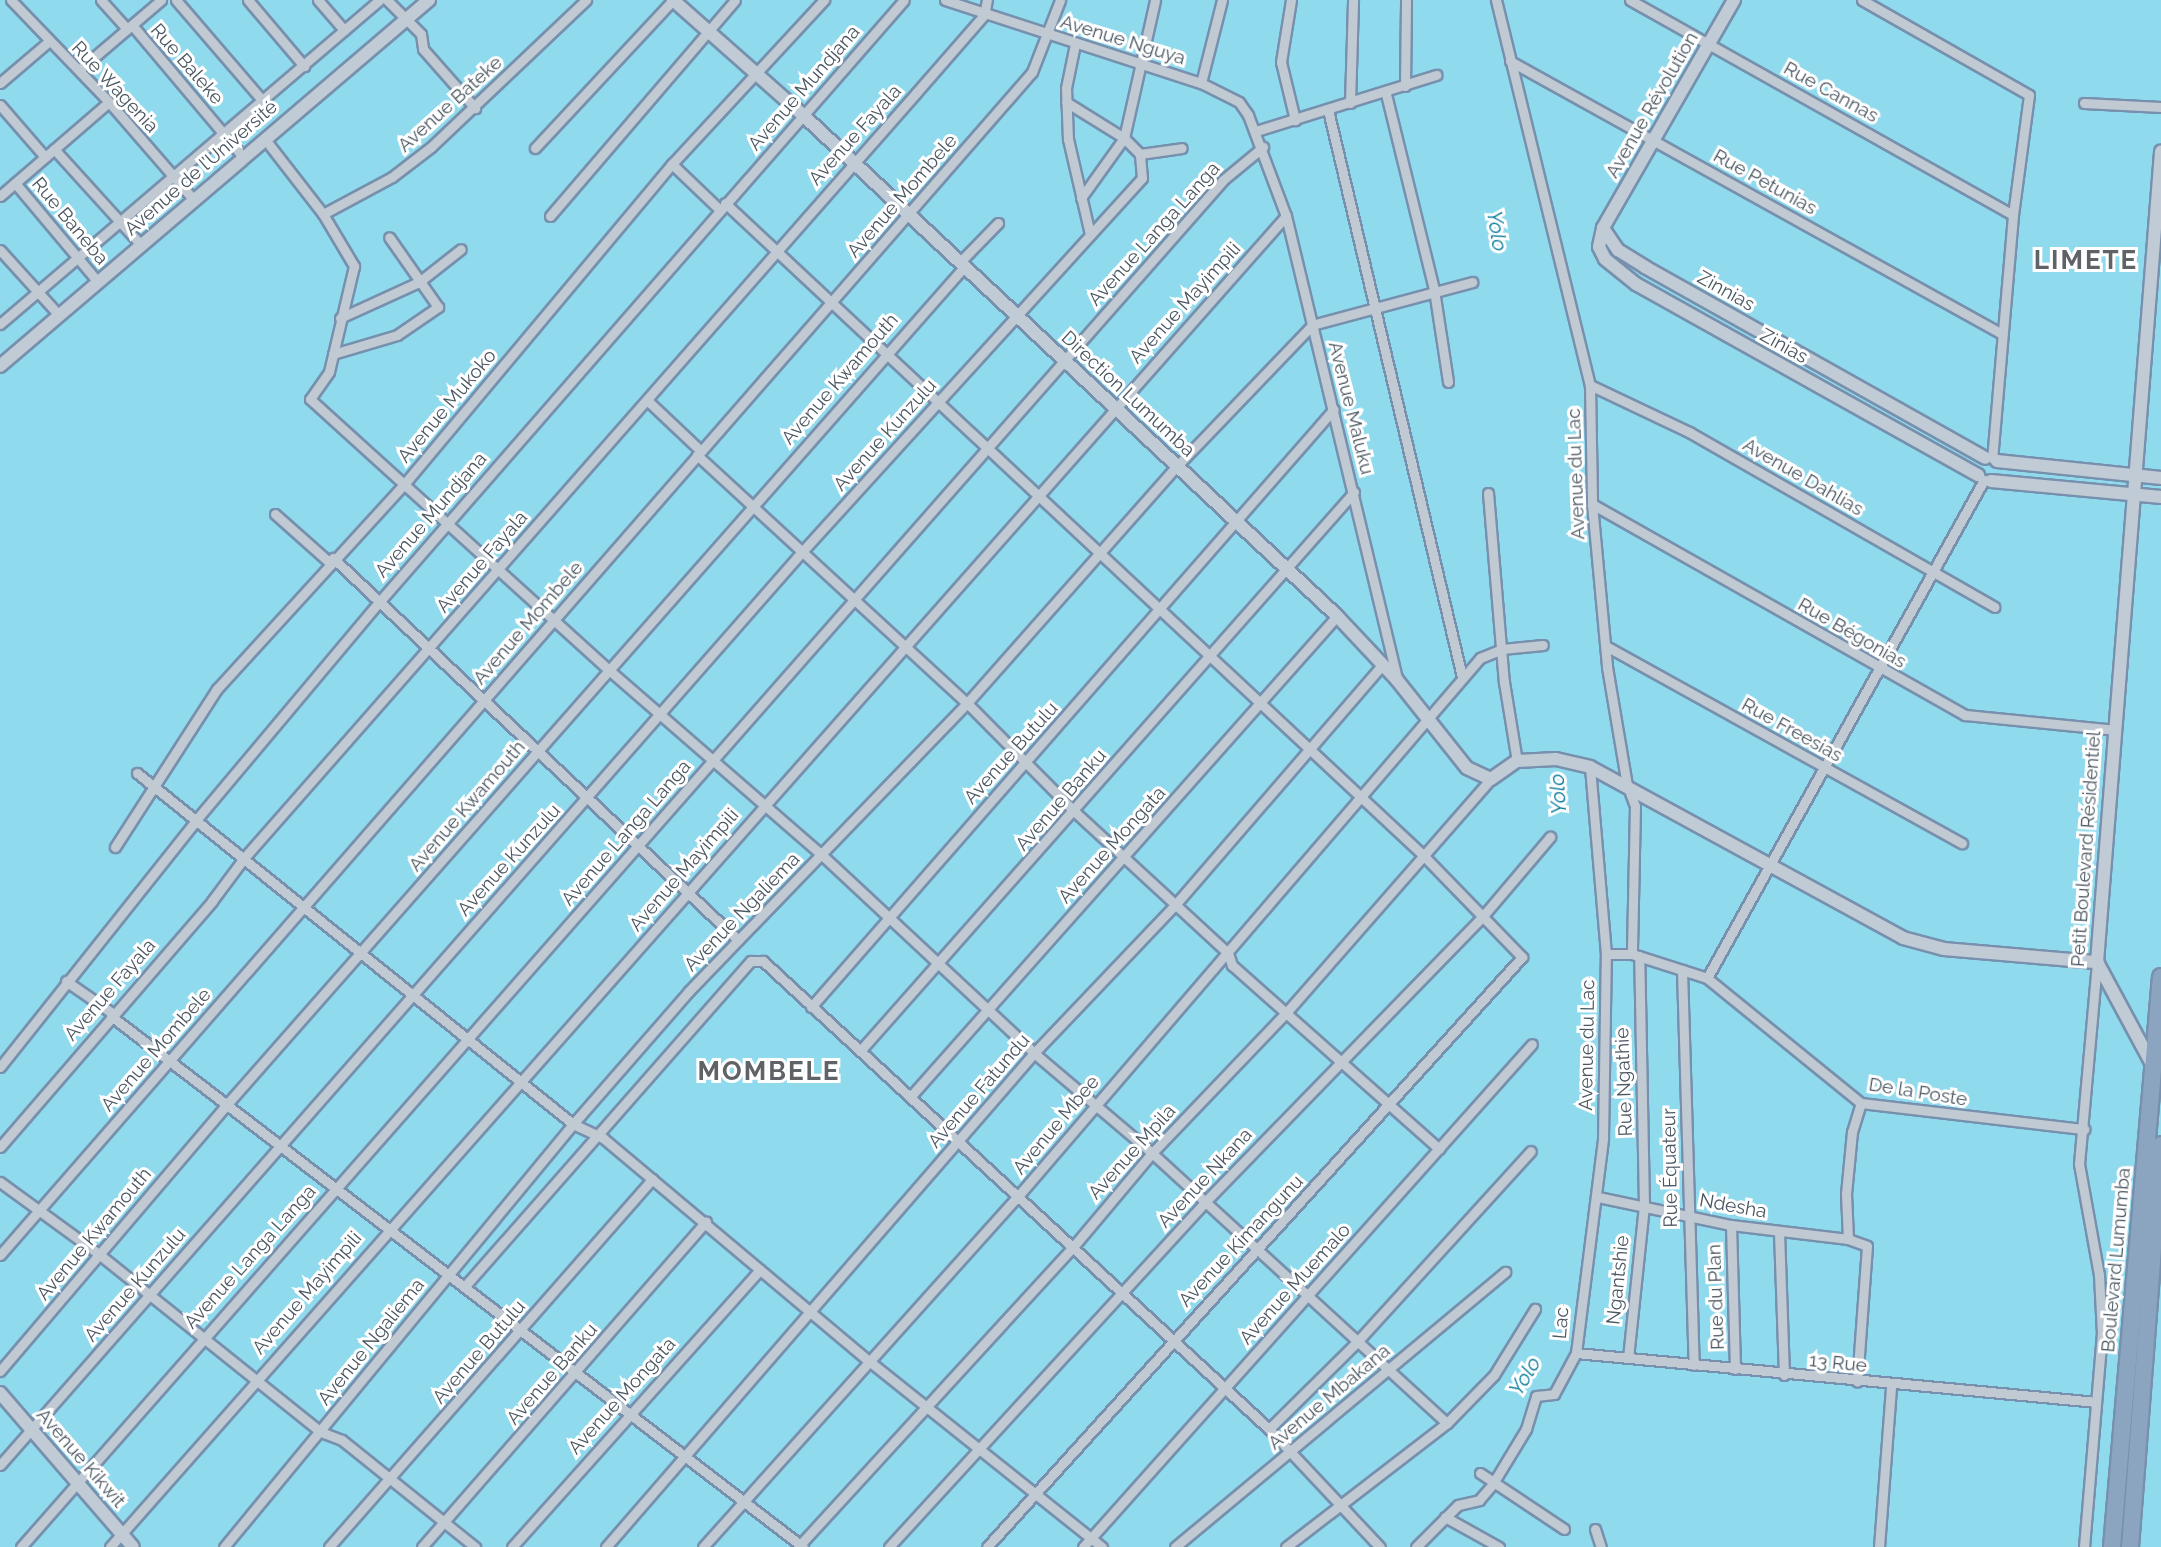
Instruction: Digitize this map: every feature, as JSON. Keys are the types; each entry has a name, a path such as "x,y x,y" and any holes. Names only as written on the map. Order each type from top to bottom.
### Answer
{"highway":[{"name":"Boulevard Lumumba","path":"2112,1547 2161,977"},
{"name":"Boulevard Lumumba","path":"2130,1547 2161,1145"}],"street":[{"name":"Rue Wagenia","path":"11,0 48,42 109,102 193,199"},
{"name":"Rue Baleke","path":"101,0 129,27 243,157"},
{"path":"79,70 161,0"},
{"path":"176,0 263,101"},
{"path":"248,0 304,66"},
{"path":"318,0 344,30"},
{"path":"0,324 380,0"},
{"path":"387,0 421,34 423,49 475,108"},
{"name":"Avenue de l’Université","path":"0,366 264,138 429,0"},
{"name":"Avenue Bateke","path":"323,215 407,167 475,108 586,0"},
{"path":"550,216 735,0"},
{"name":"Avenue Mukoko","path":"115,847 217,690 331,560 406,482 672,164 824,0"},
{"name":"Avenue Mundjana","path":"0,1067 197,819 380,601 904,0"},
{"name":"Avenue Nguya","path":"945,0 984,15 1142,62 1201,83 1239,102 1263,147"},
{"path":"984,15 987,0"},
{"name":"Avenue Mombele","path":"0,1255 699,453 909,217 1032,72 1060,0"},
{"path":"1081,198 1124,138 1156,0"},
{"path":"1201,83 1222,0"},
{"path":"1291,0 1281,62 1295,120"},
{"path":"1350,103 1353,0"},
{"path":"1405,0 1405,86"},
{"name":"Avenue du Lac","path":"1496,0 1590,385 1592,504 1606,646 1627,785 1635,806 1636,955"},
{"name":"Rue Cannas","path":"1630,0 2013,215"},
{"name":"Avenue Révolution","path":"1603,228 1734,0"},
{"path":"1707,978 1826,768 1984,479 2000,473 1991,459 2013,215 2029,95 1862,0"},
{"path":"535,148 676,3"},
{"name":"Direction Lumumba","path":"676,3 804,116 1337,616 1384,664 1467,768 1490,779"},
{"name":"Avenue Fayala","path":"0,1147 212,901 244,858 984,15"},
{"path":"0,83 48,42"},
{"path":"1075,44 1066,102 1081,198 1090,234"},
{"name":"Rue Petunias","path":"1510,61 2002,334"},
{"path":"1256,131 1386,94 1436,75"},
{"path":"1386,94 1434,290 1448,382"},
{"path":"2,191 15,183 109,102"},
{"path":"1066,102 1124,138 1140,154 1182,148"},
{"path":"2084,103 2161,107"},
{"path":"0,105 45,157"},
{"path":"1328,110 1462,677"},
{"path":"264,138 323,215 354,266 325,379 310,399 406,482 609,670 662,713 822,855 1034,1053 1152,1153 1203,1203 1447,1423"},
{"name":"Avenue Maluku","path":"1263,147 1286,216 1397,680"},
{"name":"Avenue Langa Langa","path":"21,1547 202,1337 469,1039 1223,180 1263,147"},
{"path":"54,149 141,245"},
{"name":"Petit Boulevard Résidentiel","path":"2084,1547 2102,1330 2099,1275 2079,1164 2084,1129 2161,152"},
{"name":"Avenue Kunzulu","path":"32,1430 800,554 1014,314 1142,178 1140,154"},
{"path":"672,164 777,250 937,403 1102,552 1210,655 1260,707 1363,798 1482,916"},
{"name":"Rue Baneba","path":"15,183 98,282"},
{"name":"Avenue Mayimpili","path":"110,1547 389,1227 1286,216"},
{"name":"Avenue Kwamouth","path":"0,1371 228,1103 998,223"},
{"name":"Zinnias","path":"1603,228 1618,250 1645,267 1991,459"},
{"name":"Zinias","path":"1603,228 1599,247 1605,259 1636,284 1984,479"},
{"path":"333,354 397,335 438,307 389,237"},
{"path":"340,318 419,282 461,249"},
{"path":"0,250 59,315"},
{"path":"1636,284 1645,267"},
{"path":"1312,325 1373,306 1472,282"},
{"name":"Avenue Ngaliema","path":"224,1547 573,1124 738,940 967,703 1177,466 1312,325"},
{"path":"1789,372 1799,354"},
{"name":"Avenue Dahlias","path":"1590,385 1689,432 1994,607"},
{"path":"647,400 751,508 967,703 1124,859 1228,953 1229,962 1339,1063 1439,1149"},
{"name":"Avenue Butulu","path":"811,1007 1162,609 1334,409"},
{"path":"1984,479 1978,465 1991,459 2161,478"},
{"path":"1984,479 2161,497"},
{"name":"Avenue Banku","path":"860,1051 940,965 1354,492"},
{"path":"1488,494 1517,761"},
{"name":"Rue Bégonias","path":"1592,504 1880,670 1976,718 2114,730"},
{"path":"275,514 380,601 738,940"},
{"name":"Avenue Mongata","path":"911,1096 1260,707 1337,616"},
{"path":"1503,649 1543,645"},
{"name":"Rue Freesias","path":"1606,646 1962,843"},
{"name":"Avenue Mbee","path":"703,1547 1020,1195 1363,798 1462,677 1480,658 1503,649"},
{"name":"Avenue Fatundu","path":"606,1547 1034,1053 1175,905 1384,664"},
{"path":"1490,779 1517,761 1556,760 1590,767 1627,785 1881,929 1923,945 2097,962 2153,1066"},
{"name":"Avenue du Lac","path":"1590,767 1606,954 1598,1197"},
{"path":"137,773 155,783 573,1124 600,1136 813,1311 869,1361 1101,1547"},
{"name":"Avenue Mpila","path":"801,1546 925,1406 1073,1247 1152,1153 1285,1014 1490,779"},
{"name":"Avenue Nkana","path":"889,1547 1203,1203 1482,916 1549,837"},
{"name":"Avenue Kimangunu","path":"987,1547 1036,1496 1255,1248 1522,959 1482,916"},
{"name":"De la Poste","path":"1606,954 1636,955 1707,978 1861,1102 2084,1129"},
{"name":"Rue Ngathie","path":"1636,955 1643,1206"},
{"path":"465,1286 600,1136 751,961 763,961 1020,1195 1121,1294 1269,1429 1380,1547"},
{"name":"Rue Équateur","path":"1682,970 1694,1365"},
{"path":"66,981 284,1144 801,1546"},
{"name":"Avenue Muemalo","path":"1083,1547 1532,1044"},
{"path":"1848,1239 1846,1194 1852,1132 1861,1102"},
{"path":"1269,1429 1357,1342 1531,1151"},
{"name":"Avenue Butulu","path":"329,1547 652,1179"},
{"path":"0,1182 100,1255 321,1432 342,1440 475,1547"},
{"name":"Ndesha","path":"1598,1197 1731,1224 1848,1239 1867,1246 1857,1382"},
{"name":"Lac","path":"1492,1485 1523,1434 1536,1396 1554,1394 1576,1353 1584,1267 1598,1197"},
{"name":"Ngantshie","path":"1628,1358 1643,1206"},
{"name":"Avenue Banku","path":"422,1547 706,1222"},
{"name":"Rue du Plan","path":"1731,1224 1735,1369"},
{"name":"Ndesha","path":"1779,1232 1784,1375"},
{"name":"Avenue Mongata","path":"512,1547 760,1270"},
{"name":"Avenue Mbakana","path":"1175,1547 1505,1272"},
{"path":"1286,1547 1338,1503 1447,1423 1494,1375 1535,1309"},
{"name":"13 Rue","path":"1576,1353 1891,1386 2096,1402"},
{"path":"1879,1547 1891,1386"},
{"name":"Avenue Kikwit","path":"0,1393 133,1547"},
{"path":"0,1465 32,1430"},
{"path":"1480,1474 1492,1485 1564,1529"},
{"path":"1416,1547 1458,1505 1479,1500 1492,1485"},
{"path":"1444,1517 1499,1547"},
{"path":"1595,1530 1601,1547"}],"water":[{"name":"Yolo","path":"0,0 2161,0 2161,1547 0,1547"}],"district":[{"name":"LIMETE","path":"2086,261"},
{"name":"MOMBELE","path":"769,1072"}]}
